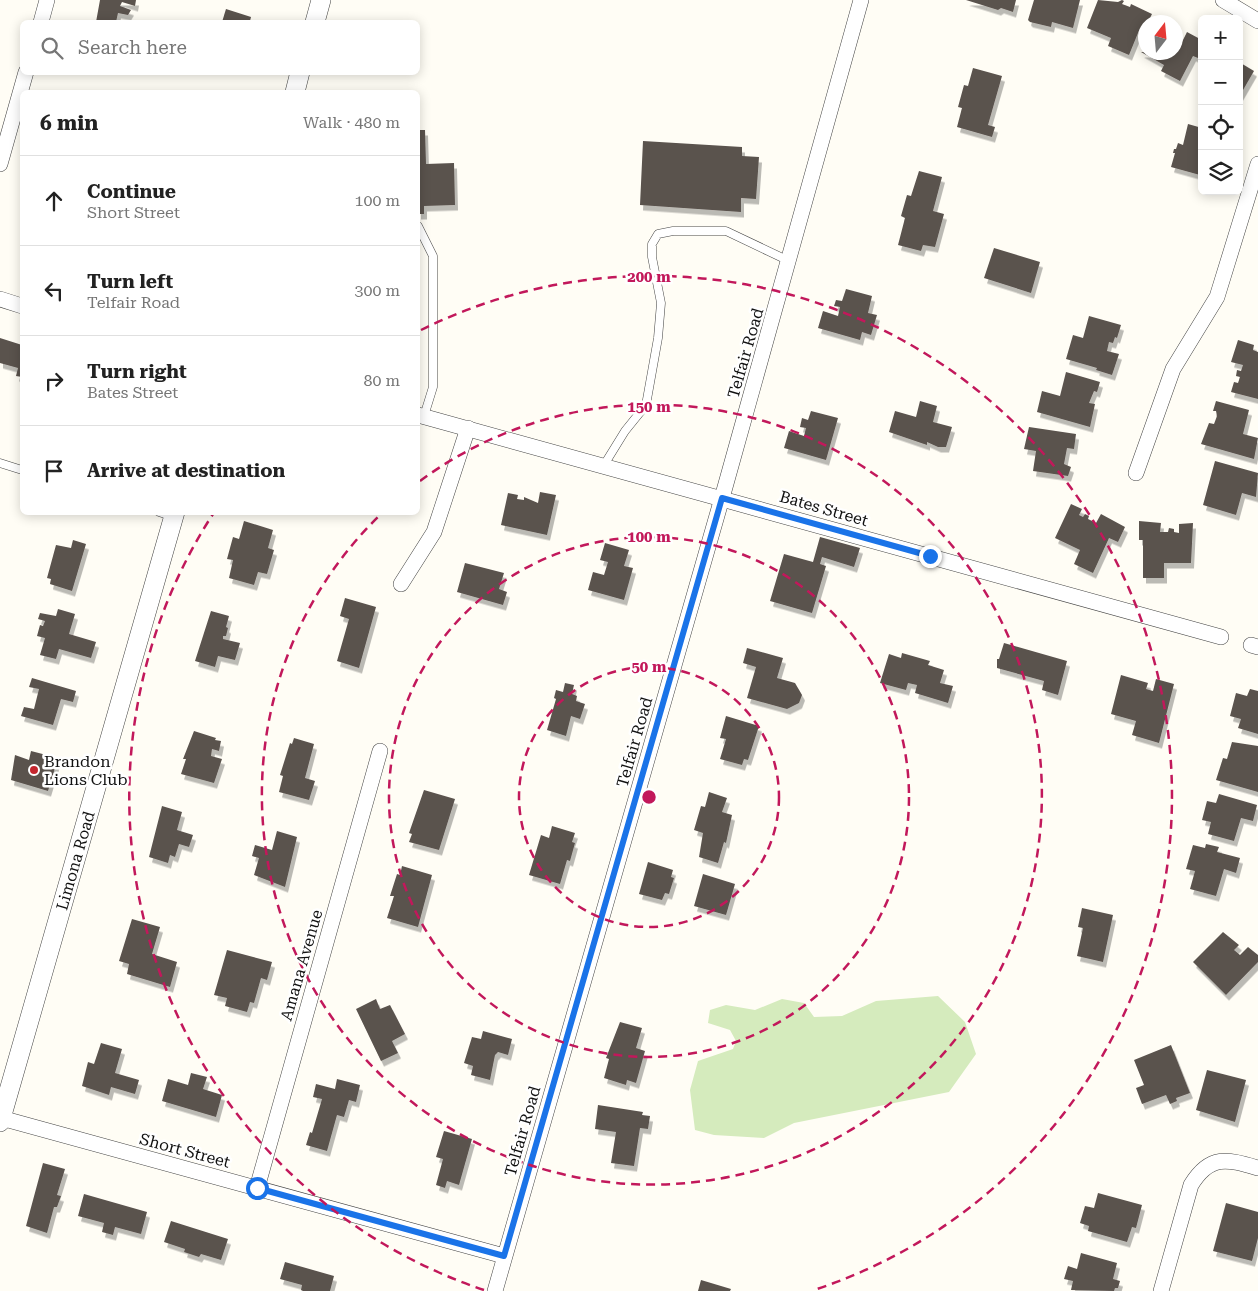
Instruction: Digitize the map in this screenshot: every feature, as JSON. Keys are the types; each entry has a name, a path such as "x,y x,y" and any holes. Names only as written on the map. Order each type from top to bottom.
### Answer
{"street":[{"path":"41,20 47,0"},
{"path":"316,20 321,0"},
{"name":"Telfair Road","path":"495,1291 722,498 861,0"},
{"path":"1223,0 1258,21"},
{"path":"21,90 25,75"},
{"path":"296,90 299,75"},
{"path":"0,164 20,93"},
{"path":"1136,473 1173,369 1218,296 1258,164"},
{"path":"0,299 20,305"},
{"name":"Bates Street","path":"421,416 722,498 1220,638"},
{"path":"401,584 434,532 468,428"},
{"name":"Limona Road","path":"1,1120 169,515"},
{"name":"Amana Avenue","path":"257,1188 380,751"},
{"name":"Short Street","path":"1,1120 504,1256"},
{"path":"1161,1291 1192,1185 1199,1172 1209,1164 1224,1160 1258,1168"}],"lane":[{"path":"420,230 433,256 433,387 421,416"},
{"path":"604,466 625,431 646,405 657,344 661,303 652,257 652,244 658,234 692,230 726,230 788,261"},
{"path":"0,464 20,469"}],"green space":[{"path":"938,996 965,1022 976,1054 949,1092 794,1123 764,1138 714,1135 695,1130 690,1090 698,1061 733,1049 736,1041 730,1030 708,1023 710,1010 726,1005 755,1010 782,999 804,1003 814,1017 842,1016 876,1001"}],"building":[{"path":"100,0 136,0 135,6 122,2 120,6 131,10 128,15 118,13 116,20 96,20"},
{"path":"966,0 1016,0 1013,12 1001,8 998,10"},
{"path":"1034,0 1080,0 1073,28 1052,22 1051,27 1030,22 1028,20"},
{"path":"1098,0 1118,2 1122,0 1124,1 1122,4 1130,7 1131,4 1152,14 1138,15 1138,33 1129,55 1108,46 1111,38 1087,28"},
{"path":"226,9 251,17 250,20 223,20"},
{"path":"1187,32 1198,38 1198,58 1193,56 1180,81 1161,71 1164,65 1155,60 1183,60 1183,40"},
{"path":"1243,64 1254,71 1243,90"},
{"path":"973,68 1002,76 988,125 995,127 992,137 957,127 962,108 958,107 964,85 968,86"},
{"path":"1188,124 1198,127 1198,174 1171,167 1175,153 1173,153 1174,149 1176,149 1178,143 1183,145"},
{"path":"420,130 425,130 426,164 454,163 455,205 424,206 424,214 420,214"},
{"path":"643,141 742,147 742,156 759,157 756,199 741,198 741,212 640,205"},
{"path":"919,171 942,177 933,211 944,214 935,247 923,245 921,251 898,245 905,218 901,216 907,195 911,196"},
{"path":"994,248 1040,262 1031,293 984,278"},
{"path":"846,289 872,296 868,313 877,315 871,335 862,332 860,340 818,328 823,311 838,316 840,307 834,306 836,300 842,301"},
{"path":"1089,316 1121,325 1117,338 1115,337 1113,343 1109,342 1107,351 1119,354 1112,375 1096,370 1097,368 1066,359 1073,335 1083,338"},
{"path":"0,338 20,344 20,377 16,376 18,368 0,363"},
{"path":"1238,340 1254,345 1253,350 1258,352 1258,399 1231,392 1234,382 1238,383 1240,377 1236,376 1237,370 1241,371 1243,365 1231,362"},
{"path":"1066,372 1100,382 1097,392 1094,391 1089,403 1095,404 1090,427 1037,412 1042,391 1060,396"},
{"path":"920,401 937,406 933,422 952,427 946,447 938,447 927,442 927,445 889,432 895,411 916,417"},
{"path":"1216,401 1249,410 1243,434 1258,438 1254,459 1201,444 1209,423 1214,424 1217,416 1216,411 1213,411"},
{"path":"811,411 838,418 826,460 784,448 789,431 804,436 806,428 800,427 802,418 808,420"},
{"path":"1029,427 1076,434 1074,449 1067,448 1064,464 1071,467 1068,476 1033,471 1036,451 1024,449"},
{"path":"1215,461 1258,473 1256,497 1242,493 1236,515 1203,505"},
{"path":"540,492 556,495 547,535 501,525 508,493 518,495 517,499 524,500 524,497 538,503"},
{"path":"1071,504 1082,509 1079,515 1083,517 1085,514 1089,516 1088,519 1096,523 1101,514 1125,527 1118,542 1109,538 1093,573 1074,564 1080,550 1055,538"},
{"path":"244,521 273,530 268,548 274,550 267,574 258,572 254,585 229,578 233,560 227,559 233,537 239,539"},
{"path":"1139,521 1161,523 1160,532 1168,532 1169,528 1179,533 1179,524 1193,523 1191,563 1164,563 1164,578 1143,578 1143,540 1139,540"},
{"path":"820,537 860,548 854,567 822,557 820,564 826,566 812,613 770,601 784,554 813,562"},
{"path":"73,540 86,544 72,591 50,584 51,579 47,578 56,545 71,548"},
{"path":"605,543 629,550 624,566 633,568 624,600 588,590 593,572 604,575 608,562 600,560"},
{"path":"465,563 504,573 499,589 507,592 503,605 457,592"},
{"path":"345,598 376,607 359,668 337,661 349,619 340,616"},
{"path":"58,609 75,614 69,634 96,642 91,658 59,649 56,659 40,655 45,638 37,636 40,625 43,626 45,621 38,619 40,613 56,616"},
{"path":"211,611 229,616 226,636 223,636 223,639 240,643 235,660 218,656 215,667 195,661"},
{"path":"1004,643 1067,661 1058,695 1042,690 1044,681 997,668 997,659 999,659"},
{"path":"747,648 783,658 777,678 795,683 802,695 799,703 787,709 747,698 756,667 743,663"},
{"path":"902,653 930,661 928,665 944,670 940,683 953,686 948,703 915,693 917,685 908,683 906,690 880,683 889,654 901,658"},
{"path":"1121,675 1148,683 1146,689 1153,691 1156,679 1174,684 1159,743 1132,735 1136,721 1111,714"},
{"path":"32,678 76,691 73,702 61,699 53,725 21,716 24,707 34,709 39,689 29,687"},
{"path":"565,683 574,685 572,694 577,696 576,701 585,704 580,719 571,716 566,736 547,730 556,699 554,698 556,690 563,692"},
{"path":"1250,689 1258,691 1258,734 1238,728 1241,719 1230,716 1236,693 1247,696"},
{"path":"726,716 759,726 748,760 744,759 742,765 720,759 726,739 720,738"},
{"path":"194,731 221,741 219,751 212,749 211,756 222,759 214,783 181,774 186,759 183,759"},
{"path":"294,738 314,744 305,778 315,781 309,800 279,792 283,776 280,775 290,743 292,744"},
{"path":"1232,742 1258,746 1258,792 1216,780 1223,758 1227,759"},
{"name":"Brandon Lions Club","path":"31,751 58,758 48,791 11,780 15,755 29,760"},
{"path":"424,790 455,799 439,850 409,842 412,834 409,833"},
{"path":"709,792 727,798 722,812 732,815 726,843 724,842 718,863 699,857 703,833 694,830 701,806 705,807"},
{"path":"1219,794 1257,805 1253,821 1241,818 1234,841 1208,834 1211,822 1202,820 1207,801 1216,803"},
{"path":"162,806 182,812 177,830 193,835 189,847 179,844 175,857 170,855 168,863 149,857"},
{"path":"552,826 575,833 572,842 575,843 570,861 567,860 560,884 529,875 541,835 549,838"},
{"path":"277,831 297,837 285,887 254,875 259,858 252,856 255,845 272,850"},
{"path":"1206,844 1219,847 1217,852 1240,858 1236,873 1224,869 1216,896 1190,889 1195,871 1186,869 1193,845 1205,848"},
{"path":"648,862 673,870 671,877 674,878 669,894 665,893 662,900 639,894"},
{"path":"402,866 432,875 418,927 387,918 394,896 390,896 397,874 400,875"},
{"path":"703,874 735,884 726,915 694,906"},
{"path":"1082,908 1113,915 1103,962 1077,956 1083,928 1078,927"},
{"path":"132,919 160,927 152,954 177,962 170,987 127,974 129,964 119,961"},
{"path":"1223,932 1239,945 1234,950 1240,955 1248,947 1258,955 1258,962 1226,995 1193,962"},
{"path":"227,950 272,962 267,980 261,978 254,1003 250,1002 247,1012 225,1006 227,998 214,995"},
{"path":"376,999 380,1009 390,1005 405,1034 392,1041 398,1053 381,1061 356,1009"},
{"path":"620,1022 642,1028 636,1048 645,1051 636,1083 627,1080 626,1085 604,1078 609,1059 606,1058"},
{"path":"483,1031 512,1039 508,1055 498,1052 495,1055 490,1080 471,1075 473,1066 464,1063 472,1037 481,1039"},
{"path":"101,1043 122,1049 115,1073 139,1080 135,1094 111,1087 109,1095 82,1086 88,1062 94,1064"},
{"path":"1171,1045 1190,1093 1176,1098 1177,1101 1170,1104 1166,1095 1142,1104 1136,1088 1144,1085 1134,1060"},
{"path":"1207,1070 1246,1080 1235,1122 1196,1110"},
{"path":"191,1073 207,1077 203,1089 222,1095 216,1117 162,1101 168,1079 188,1085"},
{"path":"337,1079 360,1085 356,1102 349,1100 344,1117 337,1115 327,1151 306,1145 310,1132 312,1133 322,1099 313,1097 316,1084 335,1089"},
{"path":"598,1105 643,1112 642,1115 650,1116 648,1129 640,1128 634,1166 611,1163 616,1132 595,1129"},
{"path":"444,1131 472,1139 459,1185 447,1181 445,1188 436,1185 443,1159 436,1157"},
{"path":"43,1163 65,1169 57,1195 61,1196 57,1207 54,1207 47,1233 26,1226"},
{"path":"1098,1193 1142,1205 1136,1228 1132,1227 1127,1242 1088,1231 1089,1226 1080,1223 1085,1206 1094,1208"},
{"path":"84,1194 147,1212 141,1234 115,1227 113,1235 102,1232 104,1223 78,1216"},
{"path":"1226,1203 1258,1212 1258,1238 1252,1261 1213,1251"},
{"path":"171,1221 228,1239 221,1260 201,1254 199,1257 184,1252 185,1249 164,1242"},
{"path":"1081,1253 1117,1263 1113,1279 1120,1281 1118,1288 1115,1288 1114,1291 1071,1290 1073,1281 1064,1279 1068,1266 1077,1269"},
{"path":"285,1262 334,1276 330,1291 303,1291 301,1290 302,1285 280,1279"},
{"path":"701,1280 731,1289 730,1291 698,1291"}],"place":[{"name":"Brandon Lions Club","path":"34,770"}],"route":[{"path":"257,1188 504,1256 722,498 930,556"}]}
